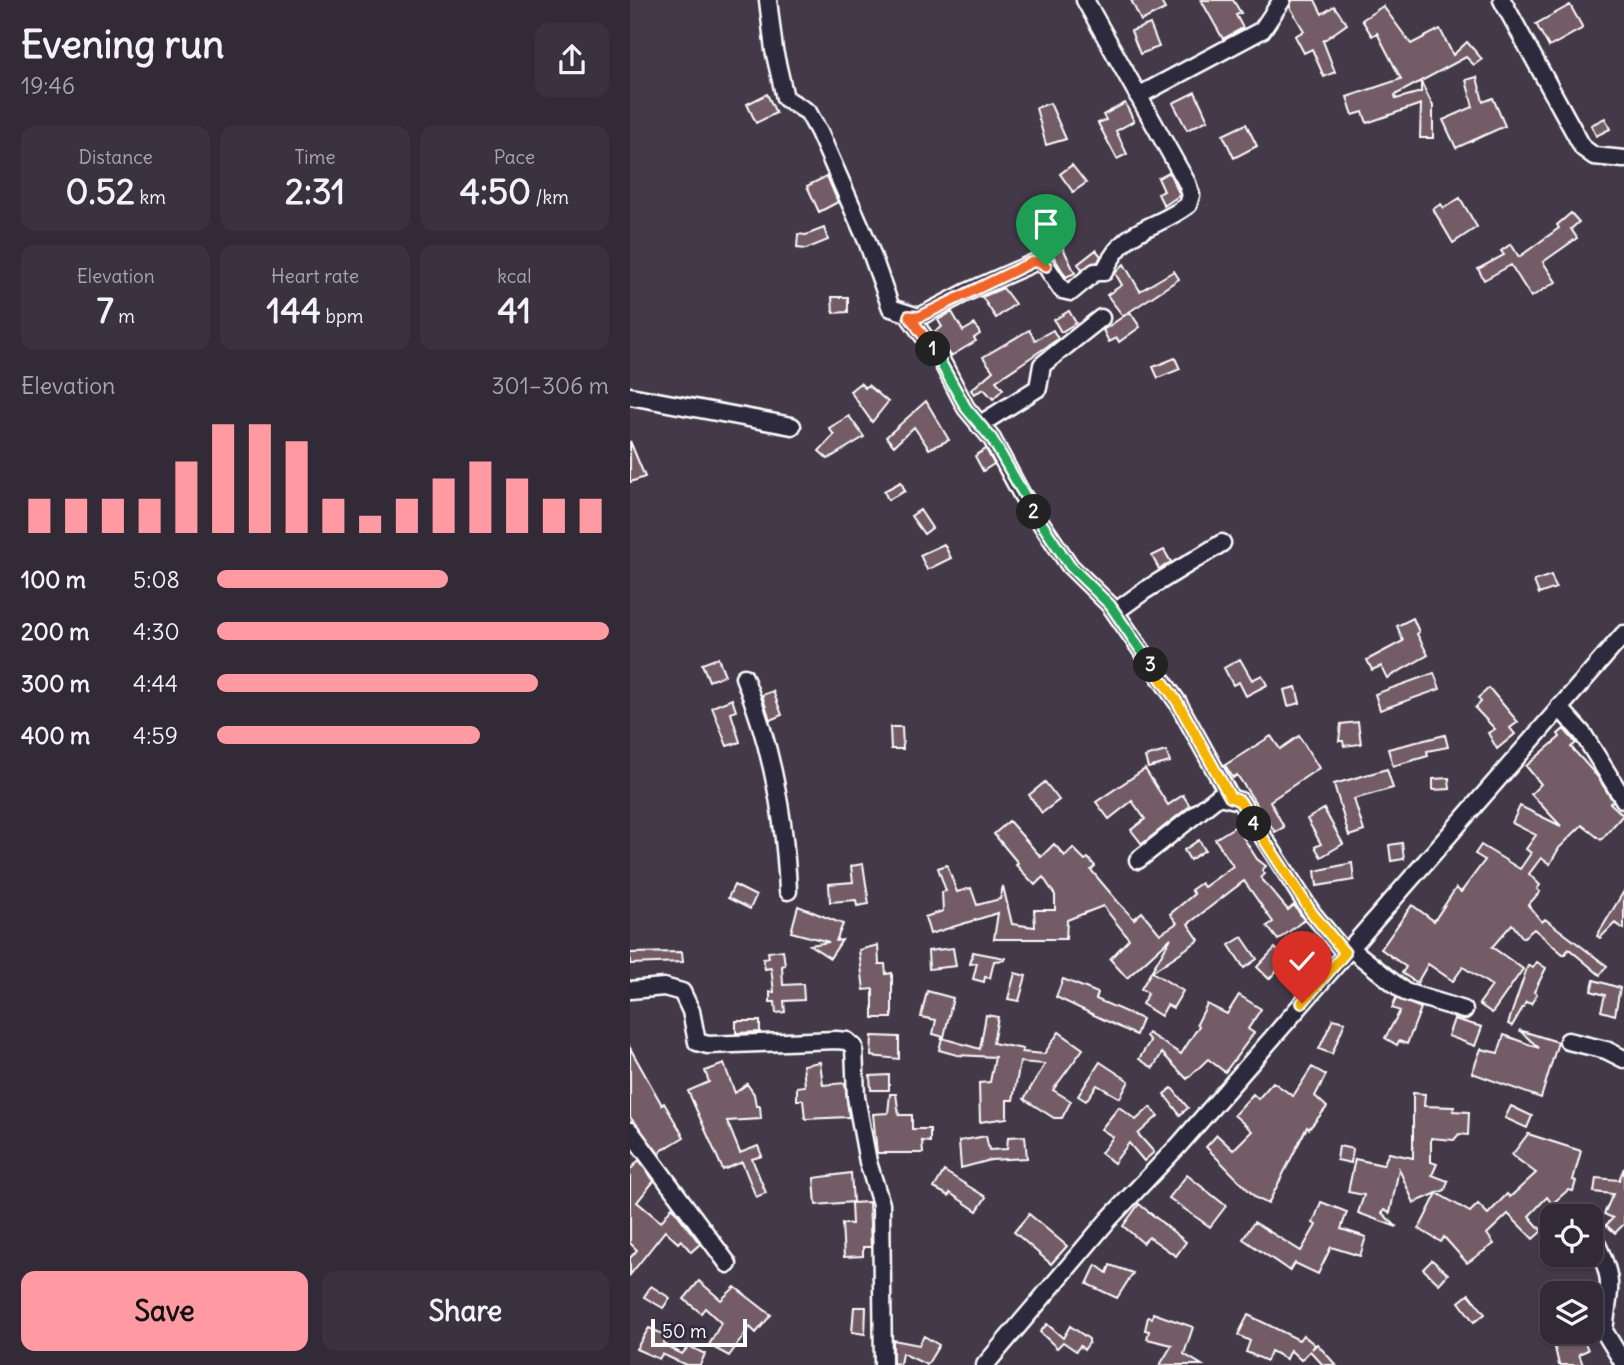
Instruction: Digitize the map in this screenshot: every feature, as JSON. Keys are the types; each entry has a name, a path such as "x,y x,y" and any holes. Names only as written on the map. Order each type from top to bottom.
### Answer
{"street":[{"path":"768,0 774,50 785,98 808,112 867,241 891,308 909,316 919,317 967,292 1038,261 1046,266 1062,290 1071,292 1095,272 1104,272 1110,260 1137,230 1188,205 1191,195 1187,183 1085,0"},
{"path":"1139,96 1262,30 1282,0"},
{"path":"1502,0 1583,148 1594,156 1624,159"},
{"path":"909,316 941,360 966,408 992,439 1022,495 1070,566 1115,612 1178,703 1230,797"},
{"path":"979,425 1038,388 1042,365 1101,317"},
{"path":"630,396 792,426"},
{"path":"1115,612 1144,590 1222,543"},
{"path":"985,1365 1109,1219 1180,1144 1624,634"},
{"path":"744,677 758,708 780,807 788,891"},
{"path":"1559,707 1583,734 1624,800"},
{"path":"1138,860 1219,796 1240,801 1312,913 1348,951 1405,992 1464,1010"},
{"path":"630,990 664,987 682,992 691,1010 697,1042 708,1045 835,1040 847,1041 854,1046 856,1097 868,1162 881,1204 883,1365"},
{"path":"1568,1041 1606,1050 1624,1059"},
{"path":"630,1130 728,1264"},
{"path":"1603,1257 1608,1268 1611,1296 1604,1331 1624,1364"}],"building":[{"path":"1131,0 1160,0 1165,9 1141,21"},
{"path":"1201,0 1233,0 1241,13 1236,15 1243,28 1223,39"},
{"path":"1292,0 1315,0 1322,14 1334,6 1347,24 1323,41 1335,72 1324,77 1312,49 1304,53 1295,36 1304,31 1290,7"},
{"path":"1570,5 1583,28 1549,47 1536,24"},
{"path":"1383,6 1411,44 1440,29 1453,55 1467,42 1482,59 1474,65 1466,57 1395,95 1396,99 1421,92 1421,82 1433,106 1433,138 1420,138 1421,104 1367,123 1363,112 1353,115 1347,97 1401,79 1377,33 1372,36 1362,20"},
{"path":"1150,24 1159,47 1140,54 1131,31"},
{"path":"1477,77 1483,102 1493,98 1505,126 1456,148 1443,120 1473,107 1466,80"},
{"path":"1195,92 1208,120 1187,130 1173,103"},
{"path":"767,94 776,113 756,123 747,104"},
{"path":"1050,103 1066,139 1046,145 1036,108"},
{"path":"1125,103 1134,121 1116,131 1127,154 1117,159 1098,123 1106,120 1103,115"},
{"path":"1605,118 1610,129 1596,136 1591,125"},
{"path":"1246,124 1257,146 1234,158 1223,135"},
{"path":"1072,165 1086,183 1073,192 1060,174"},
{"path":"1169,172 1180,195 1164,206 1158,194 1164,191 1158,178"},
{"path":"827,176 838,202 819,212 807,186"},
{"path":"1460,198 1477,227 1453,243 1433,209 1441,204 1444,208"},
{"path":"1571,213 1579,222 1571,229 1577,238 1543,262 1556,282 1531,297 1511,265 1484,280 1478,269 1504,255 1501,251 1511,244 1519,257 1559,228 1557,225"},
{"path":"824,228 828,240 806,249 797,248 798,234 806,235"},
{"path":"1063,248 1075,273 1066,277 1052,254"},
{"path":"1096,250 1101,256 1098,262 1082,269 1078,264"},
{"path":"1124,264 1140,291 1174,271 1179,279 1123,316 1107,295 1122,285 1115,273"},
{"path":"1003,288 1015,304 996,318 982,297"},
{"path":"832,297 848,297 848,312 833,313"},
{"path":"1069,311 1076,323 1061,332 1054,320"},
{"path":"952,312 963,331 975,324 980,334 974,338 976,341 951,356 935,331 942,327 938,320"},
{"path":"1130,312 1140,327 1119,342 1117,338 1109,342 1103,330"},
{"path":"1029,330 1035,340 1053,330 1058,339 996,381 1003,389 993,399 984,389 974,394 971,390 993,371 983,357"},
{"path":"1175,358 1180,369 1158,378 1153,367"},
{"path":"860,383 865,388 868,385 888,402 872,422 850,391"},
{"path":"926,401 949,440 929,449 914,427 894,446 886,437"},
{"path":"849,416 864,437 828,459 819,451 834,435 829,428"},
{"path":"630,441 645,477 630,482"},
{"path":"986,449 994,464 983,471 975,456"},
{"path":"901,482 905,491 888,500 884,491"},
{"path":"920,510 932,528 924,534 911,516"},
{"path":"944,544 951,558 927,570 920,555"},
{"path":"1164,550 1171,562 1159,569 1152,556"},
{"path":"1551,575 1556,588 1539,594 1534,581"},
{"path":"1413,618 1419,632 1417,634 1428,655 1387,678 1381,666 1372,670 1367,660 1403,641 1397,626"},
{"path":"718,658 725,675 709,681 702,664"},
{"path":"1240,659 1252,680 1262,675 1267,685 1246,696 1239,682 1233,685 1224,668"},
{"path":"1434,673 1440,689 1380,710 1375,694"},
{"path":"1296,687 1300,703 1288,706 1284,690"},
{"path":"1489,688 1518,722 1510,728 1515,734 1497,749 1488,733 1495,729 1475,708 1481,702 1478,698"},
{"path":"773,691 782,715 770,720 762,695"},
{"path":"732,699 736,711 731,713 740,742 727,746 712,707"},
{"path":"1358,722 1361,744 1344,746 1343,741 1339,741 1341,724"},
{"path":"890,727 902,727 903,749 891,749"},
{"path":"1564,729 1576,743 1571,747 1597,776 1613,801 1610,803 1623,815 1601,840 1582,825 1559,848 1550,864 1541,858 1529,874 1540,885 1537,889 1540,892 1528,905 1542,922 1545,919 1607,966 1600,975 1569,949 1564,955 1534,929 1523,938 1512,924 1492,947 1523,969 1492,1013 1479,1004 1492,986 1463,967 1453,981 1428,964 1417,983 1402,973 1406,967 1381,949 1412,905 1434,921 1456,888 1461,892 1485,860 1475,854 1481,845 1520,869 1531,853 1526,849 1536,835 1512,823 1520,806 1561,826 1531,794 1541,784 1526,766 1560,737 1558,734"},
{"path":"1445,735 1448,747 1427,751 1428,756 1393,766 1388,749"},
{"path":"1271,736 1280,749 1299,736 1319,768 1270,801 1284,827 1275,832 1237,775 1233,778 1225,765"},
{"path":"1166,751 1170,762 1148,768 1145,757"},
{"path":"1145,769 1168,805 1183,795 1190,806 1142,844 1131,830 1145,819 1132,801 1109,819 1096,802"},
{"path":"1387,769 1393,788 1354,799 1364,831 1349,836 1334,784"},
{"path":"1449,778 1450,789 1433,790 1433,779"},
{"path":"1045,782 1059,800 1042,813 1029,795"},
{"path":"1324,809 1343,844 1321,857 1315,847 1321,844 1307,819"},
{"path":"1009,821 1041,857 1054,844 1065,856 1073,848 1085,860 1088,858 1095,866 1091,870 1134,919 1142,912 1160,934 1177,923 1170,914 1194,894 1191,890 1201,883 1204,887 1233,866 1215,839 1236,826 1257,859 1266,866 1262,870 1265,874 1261,878 1288,910 1294,905 1304,920 1278,940 1267,926 1273,922 1244,881 1188,924 1199,940 1152,972 1183,991 1173,1008 1167,1005 1161,1016 1142,1004 1148,993 1141,989 1171,938 1127,978 1110,959 1129,939 1103,906 1067,920 1066,939 994,939 998,913 930,934 925,917 943,911 942,892 946,891 938,868 947,865 957,892 971,888 977,905 1000,899 1003,886 1012,924 1035,927 1034,910 1055,910 1055,895 1043,877 1035,885 1016,865 1018,863 994,834"},
{"path":"1199,840 1205,850 1190,860 1184,850"},
{"path":"1402,843 1404,859 1391,861 1389,845"},
{"path":"1352,863 1354,880 1317,886 1315,871"},
{"path":"863,864 869,904 857,906 856,900 830,902 829,884 853,882 851,866"},
{"path":"734,885 756,896 750,909 728,898"},
{"path":"1624,891 1624,929 1615,923 1600,938 1597,936"},
{"path":"798,906 843,924 836,941 842,940 830,958 810,945 829,942 791,932"},
{"path":"1242,937 1257,959 1244,968 1229,945"},
{"path":"878,945 879,964 885,964 886,974 892,973 892,1018 873,1018 873,989 864,990 859,950"},
{"path":"953,948 956,966 929,969 928,951"},
{"path":"1275,948 1287,960 1269,979 1257,967"},
{"path":"783,950 783,985 803,984 804,1000 784,1001 785,1012 776,1013 775,1002 770,1002 770,992 774,992 771,968 765,969 763,959 769,958 768,952"},
{"path":"682,952 683,962 630,964 630,953"},
{"path":"973,952 1005,960 994,961 990,978 985,977 984,982 973,979 977,963 970,964"},
{"path":"1298,959 1311,978 1305,984 1287,967"},
{"path":"1537,962 1546,968 1534,992 1537,994 1531,1004 1526,1002 1512,1026 1508,1024 1528,965 1533,968"},
{"path":"1015,973 1026,976 1019,1001 1008,999"},
{"path":"1063,979 1098,993 1096,999 1142,1019 1136,1035 1056,997"},
{"path":"1594,980 1620,988 1615,1015 1601,1011 1605,995 1591,991"},
{"path":"927,991 953,998 944,1037 933,1034 936,1020 921,1017"},
{"path":"1239,995 1261,1009 1248,1029 1254,1033 1225,1072 1208,1059 1187,1079 1162,1053 1153,1068 1139,1059 1150,1041 1146,1036 1148,1033 1181,1054 1199,1026 1197,1024 1207,1004 1227,1014"},
{"path":"1396,998 1421,1008 1407,1044 1399,1041 1397,1045 1385,1038 1400,1011 1392,1008"},
{"path":"986,1015 998,1017 993,1043 1023,1049 1022,1052 1044,1054 1059,1032 1083,1049 1053,1090 1071,1101 1062,1118 1054,1118 1024,1099 1045,1064 1020,1062 1013,1100 1007,1100 1007,1118 980,1122 979,1083 990,1082 995,1057 957,1055 939,1050 942,1038 980,1049"},
{"path":"1333,1019 1345,1022 1332,1054 1319,1049"},
{"path":"1454,1019 1482,1027 1475,1046 1448,1036"},
{"path":"736,1021 760,1021 760,1032 736,1033"},
{"path":"1519,1030 1558,1042 1541,1098 1472,1073 1481,1049 1498,1053 1504,1035 1539,1048"},
{"path":"872,1036 899,1037 899,1059 871,1056"},
{"path":"630,1048 662,1105 664,1103 684,1137 661,1151 660,1155 630,1117"},
{"path":"820,1062 823,1085 845,1083 849,1117 805,1119 803,1100 797,1100 797,1087 805,1086 803,1065"},
{"path":"1100,1062 1129,1081 1120,1098 1097,1085 1086,1101 1078,1096"},
{"path":"724,1064 735,1093 747,1084 754,1094 756,1106 760,1106 761,1119 727,1121 740,1153 758,1146 762,1156 752,1159 766,1193 756,1197 742,1162 723,1170 688,1091 709,1082 705,1071"},
{"path":"1312,1067 1326,1075 1315,1096 1327,1107 1309,1129 1307,1127 1268,1204 1256,1198 1206,1147 1217,1135 1233,1150 1252,1131 1234,1115 1253,1094 1258,1099 1273,1082 1293,1096"},
{"path":"889,1075 889,1090 871,1090 870,1076"},
{"path":"1172,1088 1188,1108 1180,1115 1164,1094"},
{"path":"1413,1093 1425,1094 1424,1106 1454,1107 1453,1111 1469,1112 1468,1135 1459,1134 1454,1140 1431,1138 1431,1162 1437,1164 1432,1175 1448,1181 1445,1190 1414,1203 1399,1169 1390,1213 1384,1210 1382,1213 1397,1227 1358,1213 1364,1195 1348,1192 1355,1159 1383,1165 1389,1153 1413,1158"},
{"path":"890,1094 896,1094 899,1115 912,1115 912,1129 930,1129 930,1142 922,1141 923,1153 877,1153 873,1114 888,1113"},
{"path":"1511,1106 1532,1116 1527,1128 1505,1118"},
{"path":"1119,1107 1136,1120 1150,1107 1158,1116 1138,1134 1154,1152 1144,1161 1129,1143 1114,1163 1101,1153 1113,1137 1101,1129"},
{"path":"1528,1134 1581,1151 1573,1180 1576,1181 1573,1191 1568,1190 1552,1204 1547,1197 1529,1216 1540,1229 1540,1233 1533,1239 1508,1214 1487,1234 1494,1244 1467,1263 1444,1237 1441,1242 1419,1229 1437,1193 1470,1212 1478,1204 1488,1214 1507,1194 1510,1197 1536,1173 1512,1155"},
{"path":"986,1136 989,1150 1007,1149 1008,1137 1025,1136 1027,1158 991,1160 961,1168 959,1141"},
{"path":"1339,1146 1353,1149 1351,1163 1337,1160"},
{"path":"639,1160 654,1181 637,1202 661,1222 672,1207 700,1244 691,1252 681,1240 678,1243 665,1231 630,1275 630,1258 637,1250 630,1243 630,1170"},
{"path":"1624,1168 1624,1224 1615,1233 1606,1225 1613,1218 1604,1214 1613,1194 1594,1192 1596,1178 1619,1180"},
{"path":"944,1171 986,1197 977,1211 950,1193 949,1196 934,1188"},
{"path":"851,1173 853,1202 816,1205 814,1178"},
{"path":"1187,1175 1226,1206 1210,1227 1169,1198"},
{"path":"869,1202 871,1247 863,1247 863,1256 844,1257 842,1224 852,1224 851,1203"},
{"path":"1321,1202 1347,1212 1341,1229 1366,1237 1360,1256 1331,1247 1318,1274 1295,1263 1290,1271 1243,1239 1254,1222 1301,1251 1316,1225 1313,1223"},
{"path":"1139,1204 1186,1242 1176,1256 1149,1237 1143,1243 1123,1226"},
{"path":"1029,1214 1067,1246 1051,1264 1014,1232"},
{"path":"1432,1260 1448,1274 1439,1284 1423,1269"},
{"path":"1096,1265 1107,1273 1110,1265 1133,1273 1117,1298 1087,1284"},
{"path":"699,1281 721,1300 735,1287 771,1315 756,1333 750,1327 729,1356 709,1345 721,1323 705,1308 701,1313 684,1299"},
{"path":"651,1286 670,1298 663,1308 644,1297"},
{"path":"1469,1294 1485,1314 1474,1322 1459,1302"},
{"path":"854,1307 866,1307 865,1334 852,1332"},
{"path":"1153,1313 1193,1327 1184,1354 1202,1365 1160,1365 1172,1345 1147,1339 1149,1331 1145,1330 1148,1317 1152,1318"},
{"path":"1248,1315 1299,1340 1303,1335 1315,1345 1312,1349 1317,1344 1336,1365 1323,1365 1310,1351 1301,1360 1290,1350 1286,1359 1271,1351 1267,1361 1246,1352 1250,1341 1238,1335"},
{"path":"1047,1324 1063,1338 1070,1326 1089,1339 1089,1343 1084,1350 1080,1346 1076,1351 1063,1342 1057,1348 1040,1332"},
{"path":"649,1328 667,1336 663,1344 682,1354 689,1346 705,1354 700,1365 686,1365 662,1354 659,1359 636,1349"},
{"path":"924,1336 939,1345 927,1365 902,1353 900,1364 893,1363 893,1340 919,1345"},
{"path":"1554,1344 1586,1344 1588,1350 1579,1354 1583,1365 1559,1365"}],"route":[{"path":"1046,266 1038,261 1030,263 919,317 909,316 941,360 966,408 992,439 1022,495 1070,566 1110,605 1178,703 1211,767 1230,797 1240,801 1312,913 1345,953 1302,1003"}]}
